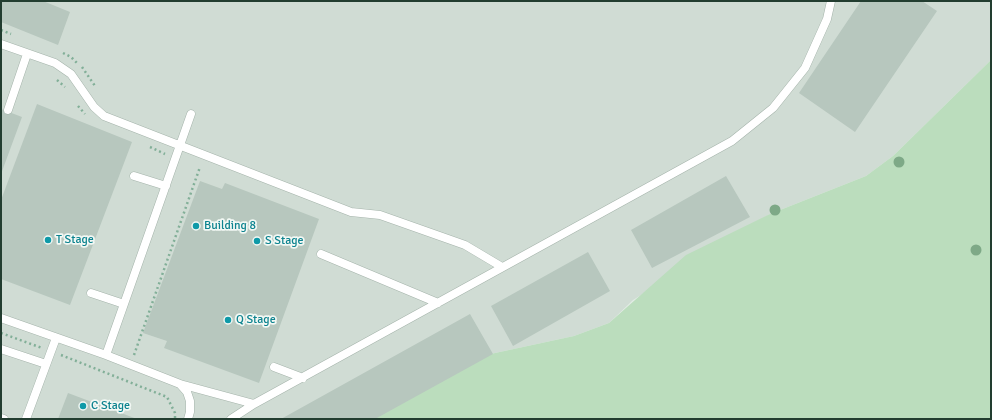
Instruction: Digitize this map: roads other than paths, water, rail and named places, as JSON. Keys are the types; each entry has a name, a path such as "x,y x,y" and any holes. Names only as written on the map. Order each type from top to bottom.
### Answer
{"lane":[{"path":"231,419 254,404 732,141 773,108 805,68 827,20 831,1"},
{"path":"1,44 54,63 71,74 94,108 104,116 180,147 351,212 380,215 465,245 502,267"},
{"path":"8,110 27,54"},
{"path":"106,355 191,114"},
{"path":"134,176 166,186"},
{"path":"321,254 438,303"},
{"path":"91,293 124,304"},
{"path":"2,318 106,355 180,384 254,404"},
{"path":"26,419 56,338"},
{"path":"1,349 46,364"},
{"path":"274,367 303,378"},
{"path":"180,384 187,392 190,401 190,412 188,419"}],"place":[{"name":"Building 8","path":"196,226"},
{"name":"T Stage","path":"48,240"},
{"name":"S Stage","path":"257,241"},
{"name":"Q Stage","path":"228,320"},
{"name":"C Stage","path":"83,406"}]}
